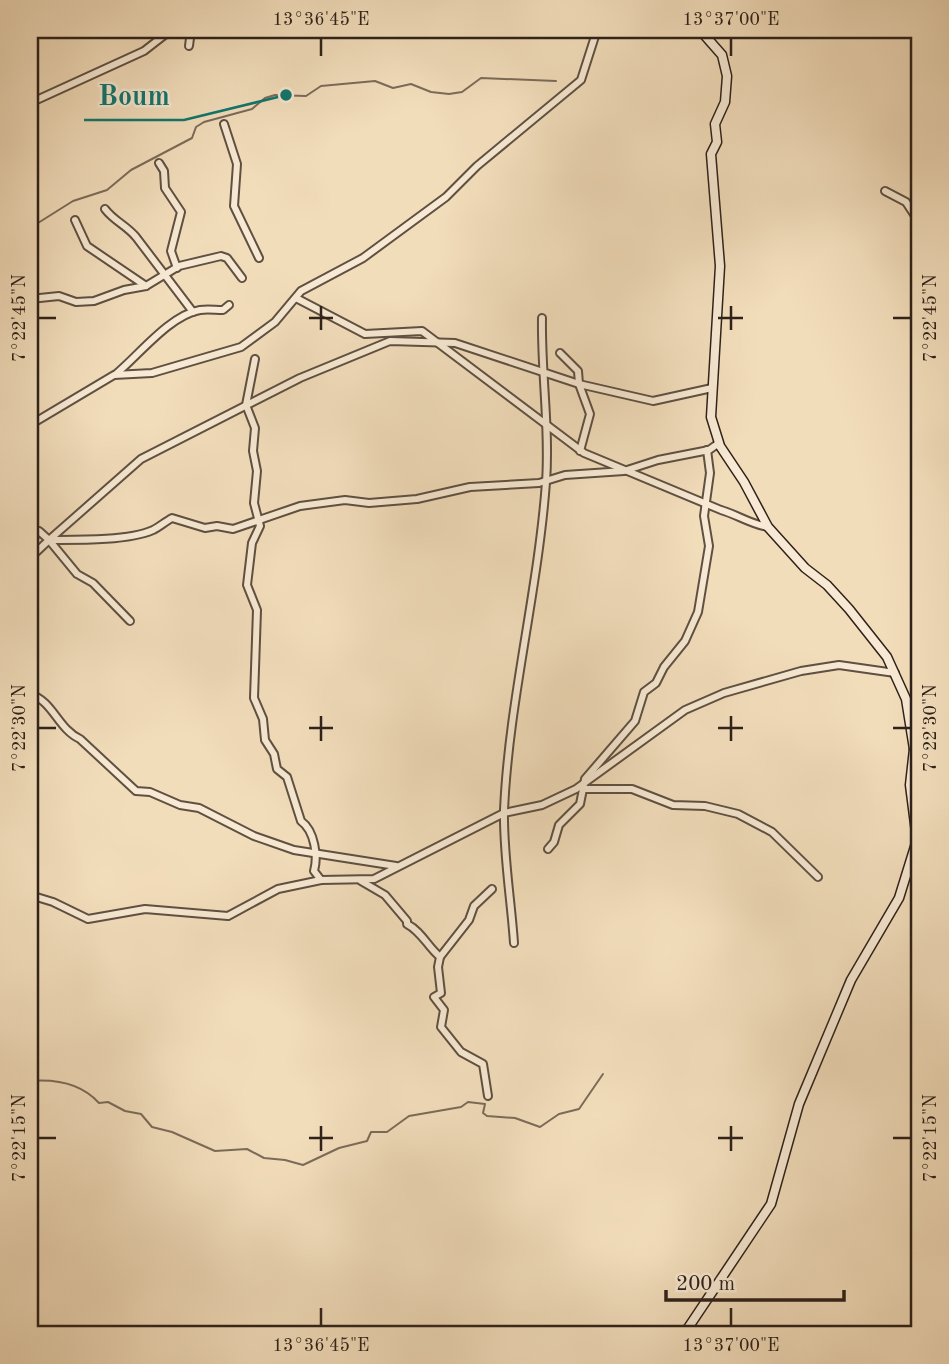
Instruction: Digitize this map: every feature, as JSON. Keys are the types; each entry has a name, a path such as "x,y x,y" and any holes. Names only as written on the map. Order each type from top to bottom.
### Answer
{"street":[{"path":"30,103 144,51 171,30"},
{"path":"189,46 191,30"},
{"path":"114,375 152,373 242,347 275,322 301,291 363,258 446,197 477,166 580,80 597,30"},
{"path":"700,30 722,55 727,76 725,102 715,124 717,142 711,154 720,266 711,417 719,443 768,527 805,568 827,585 849,609 887,657 906,699 914,749"},
{"path":"224,124 237,164 234,206 259,258"},
{"path":"159,163 164,171 165,188 181,212 171,251 177,268"},
{"path":"885,191 906,202 919,222"},
{"path":"105,208 116,222 129,228 192,313"},
{"path":"75,220 87,246 146,286"},
{"path":"30,299 59,296 76,302 94,301 124,290 146,286 177,268 221,256 227,258 242,278"},
{"path":"296,298 365,334 422,331 580,451 624,471 734,512 747,523 768,527"},
{"path":"30,425 114,375 150,340 192,313 222,310 229,305"},
{"path":"514,943 504,813 510,738 538,560 546,481 546,424 541,371 542,318"},
{"path":"30,568 32,556 141,459 343,359 390,341 433,340 455,343 579,384 653,401 712,388"},
{"path":"560,353 578,371 579,384 590,414 580,451"},
{"path":"255,359 246,405 255,428 253,451 257,471 254,503 260,526 252,543 247,585 257,610 254,698 264,719 265,740 274,754 277,769 287,777 318,860 316,877 321,880"},
{"path":"50,540 89,541 101,537 126,537 153,530 172,518 205,528 217,526 233,529 285,509 345,500 369,503 442,495 470,487 546,481 565,475 624,471 658,460 707,450 719,443"},
{"path":"548,849 554,842 558,825 580,804 583,786 635,721 644,692 656,683 685,641 698,612 709,546 704,516 710,473 707,450"},
{"path":"30,542 39,531 71,562 77,574 93,583 130,621"},
{"path":"30,895 53,902 88,919 145,909 228,916 278,889 321,880 361,881 374,878 504,813 546,803 583,786 685,710 724,693 801,671 839,665 895,673"},
{"path":"30,694 41,698 70,733 136,790 150,792 180,805 198,808 264,840 301,852 398,866"},
{"path":"684,1334 771,1205 799,1104 851,980 900,898 918,841 910,785 914,749 919,735"},
{"path":"583,786 632,789 674,806 705,806 738,814 772,832 818,877"},
{"path":"361,881 385,895 407,925 421,933 427,946 440,957"},
{"path":"488,1096 483,1064 461,1052 441,1027 444,1010 434,997 441,993 438,967 440,957 469,920 474,906 492,889"}],"waterway":[{"path":"30,228 73,201 107,190 131,170 192,138 196,127 204,122 252,109 265,98 275,95 306,96 321,86 375,81 393,88 411,84 431,92 449,94 462,92 481,78 556,81"},
{"path":"30,1081 75,1086 99,1103 108,1102 125,1111 141,1114 152,1127 172,1132 215,1151 247,1149 264,1158 303,1165 339,1148 367,1141 371,1132 387,1132 409,1116 461,1107 468,1102 485,1104 483,1113 487,1116 515,1118 540,1127 559,1114 579,1109 603,1074"}],"place":[{"name":"Boum","path":"286,95"}]}
